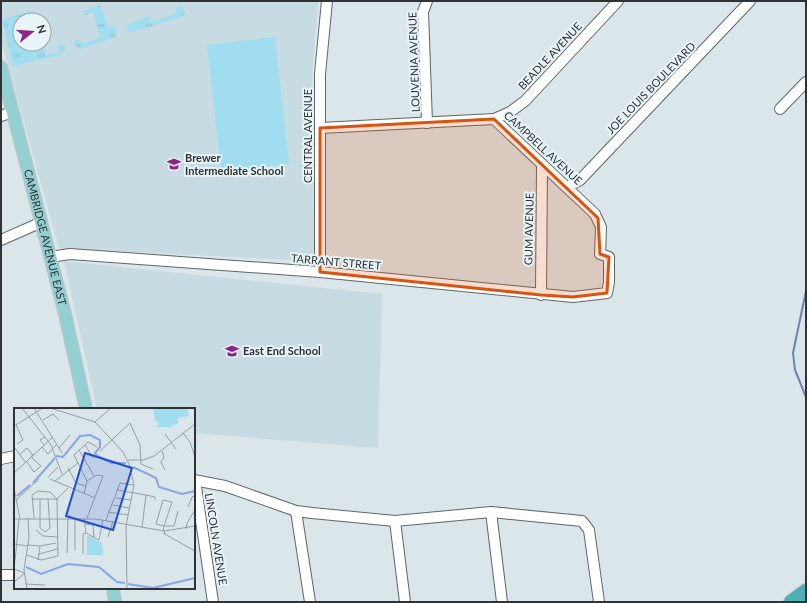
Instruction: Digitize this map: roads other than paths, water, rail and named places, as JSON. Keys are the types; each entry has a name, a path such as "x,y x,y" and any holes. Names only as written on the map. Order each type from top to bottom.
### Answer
{"highway":[{"path":"791,602 806,591"}],"main road":[{"name":"CAMBRIDGE AVENUE EAST","path":"1,67 7,114 42,222 76,360 86,408"},
{"path":"113,589 115,602"}],"street":[{"name":"CENTRAL AVENUE","path":"320,272 320,74 327,1"},
{"name":"LOUVENIA AVENUE","path":"427,1 423,12 427,123"},
{"name":"BEADLE AVENUE","path":"494,119 510,112 525,101 618,1"},
{"name":"JOE LOUIS BOULEVARD","path":"567,187 580,180 750,1"},
{"path":"780,109 806,82"},
{"name":"CAMPBELL AVENUE","path":"320,128 494,119 592,210 598,218 601,227 600,254 609,257 609,282"},
{"name":"GUM AVENUE","path":"541,295 542,164"},
{"path":"1,240 42,222"},
{"name":"TARRANT STREET","path":"50,257 70,254 320,272 573,297 607,293 609,282"},
{"path":"1,459 14,456"},
{"path":"195,480 225,486 296,511 395,521 491,512 578,520 586,524 589,530 599,602"},
{"name":"LINCOLN AVENUE","path":"195,486 213,602"},
{"path":"296,511 310,602"},
{"path":"491,512 502,602"},
{"path":"395,521 405,602"},
{"path":"1,575 14,575"}],"waterway":[{"path":"806,291 793,353 795,370 806,397"}],"place":[{"name":"Brewer Intermediate School","path":"174,164"},
{"name":"East End School","path":"232,351"}]}
